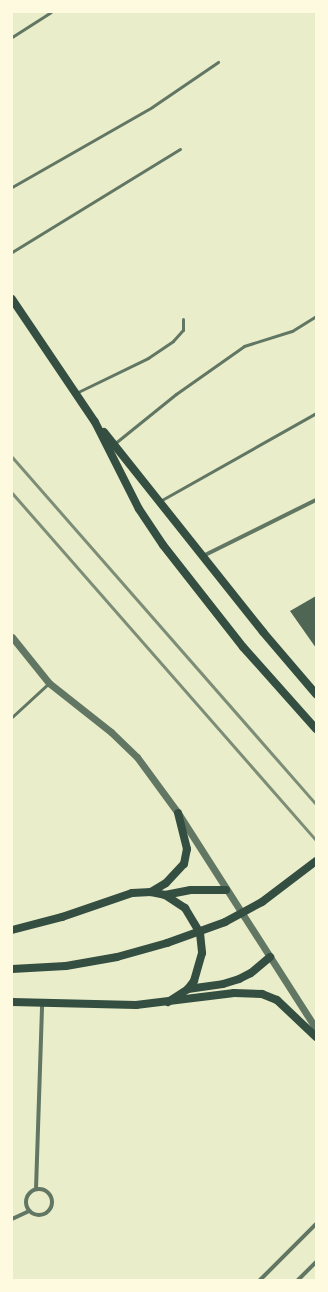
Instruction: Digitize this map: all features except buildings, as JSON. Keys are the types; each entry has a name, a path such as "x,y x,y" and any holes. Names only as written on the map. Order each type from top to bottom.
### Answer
{"main road":[{"path":"12,299 95,422 139,509 163,545 244,646 316,729"},
{"path":"95,422 160,500 203,556 316,694"},
{"path":"298,673 316,684"},
{"path":"151,892 176,875 184,864 187,849 178,813"},
{"path":"12,969 88,962 167,943 225,922 262,902 316,861"},
{"path":"165,895 191,890 226,890"},
{"path":"12,930 62,917 132,893 151,892 165,895 185,908 200,933 202,952 198,971 188,989"},
{"path":"165,1003 188,989 239,979 251,972 270,957"},
{"path":"12,1002 42,1004 165,1003 234,993 262,994 277,1000 316,1037"}],"street":[{"path":"203,556 316,500"},
{"path":"12,637 49,683 111,732 137,757 178,813 316,1029"},
{"path":"36,1189 42,1004"},
{"path":"36,1189 46,1191 51,1198 52,1204 44,1214 35,1214 29,1211 25,1200 30,1191 36,1189"},
{"path":"12,1220 29,1211"},
{"path":"260,1280 316,1224"},
{"path":"298,1280 316,1262"}],"lane":[{"path":"12,37 51,12"},
{"path":"12,187 152,107 218,62"},
{"path":"12,252 180,149"},
{"path":"114,444 176,394 244,346 292,331 316,316"},
{"path":"76,393 126,367 148,358 173,341 183,330 183,319"},
{"path":"160,500 316,413"},
{"path":"12,717 49,683"}],"railway":[{"path":"12,457 316,804"},
{"path":"12,493 316,840"}]}
